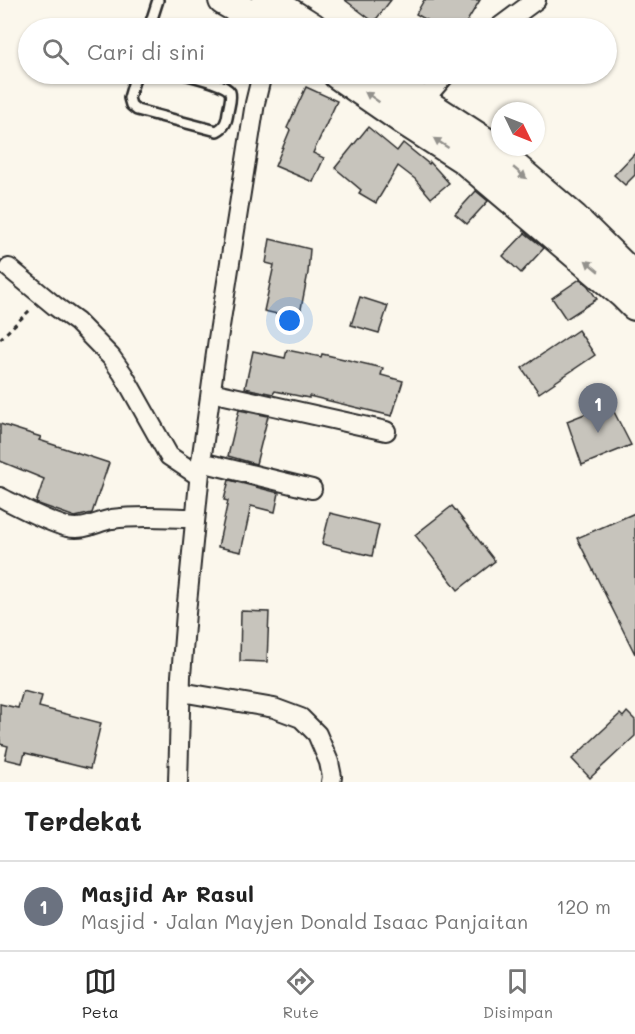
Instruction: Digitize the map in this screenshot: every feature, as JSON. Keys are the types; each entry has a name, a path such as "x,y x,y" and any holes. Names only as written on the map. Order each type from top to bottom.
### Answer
{"highway":[{"path":"224,0 275,15"},
{"path":"352,84 465,159 635,305"},
{"path":"394,84 484,142 574,219 635,279"}],"street":[{"path":"512,18 536,0"},
{"path":"178,782 186,613 200,469 218,339 253,114 260,84"},
{"path":"422,102 437,84"},
{"path":"9,268 77,322 111,357 170,456 200,469 312,489"},
{"path":"211,392 386,431"},
{"path":"0,497 68,527 81,528 110,520 138,517 195,518"},
{"path":"182,692 274,708 301,718 317,734 329,762 331,782"}],"lane":[{"path":"152,18 158,0"},
{"path":"133,84 129,98 131,105 137,110 217,131 223,128 227,120 230,99 230,92 224,86 217,84"}],"path":[{"path":"0,339 44,296"}],"building":[{"path":"345,0 391,0 377,18 369,18"},
{"path":"424,0 480,0 469,18 423,18 416,14"},
{"path":"306,87 337,101 313,153 324,158 313,182 275,166 290,130 287,128"},
{"path":"368,127 397,151 403,143 429,164 430,162 449,183 431,198 415,179 398,166 376,203 359,193 361,190 335,168"},
{"path":"635,153 635,175 625,185 614,175"},
{"path":"476,191 488,201 467,224 455,214"},
{"path":"525,233 544,248 521,273 503,256"},
{"path":"270,239 310,249 299,319 264,311 274,265 266,263"},
{"path":"580,279 597,299 566,319 552,298"},
{"path":"360,297 388,306 379,333 351,325"},
{"path":"578,330 595,355 539,393 522,368"},
{"path":"287,350 321,357 322,354 383,368 381,375 403,381 392,416 309,396 309,398 275,391 273,394 245,388 253,351 285,358"},
{"path":"610,404 631,445 582,465 567,421"},
{"path":"239,410 268,416 256,464 228,456"},
{"path":"0,424 41,437 39,440 109,463 92,513 75,517 36,503 44,479 0,461"},
{"path":"229,480 279,493 275,512 251,506 241,552 218,547 228,501 224,500"},
{"path":"452,506 495,561 458,590 415,535"},
{"path":"330,513 379,525 372,556 322,544"},
{"path":"635,513 635,654 577,538"},
{"path":"241,611 269,612 267,662 240,661"},
{"path":"23,691 42,696 39,707 101,723 90,769 25,753 22,763 5,759 8,746 0,744 0,704 18,708"},
{"path":"627,712 635,720 635,736 590,778 572,759 620,714 623,717"}],"place":[{"name":"Masjid Ar Rasul","path":"598,433"}]}
